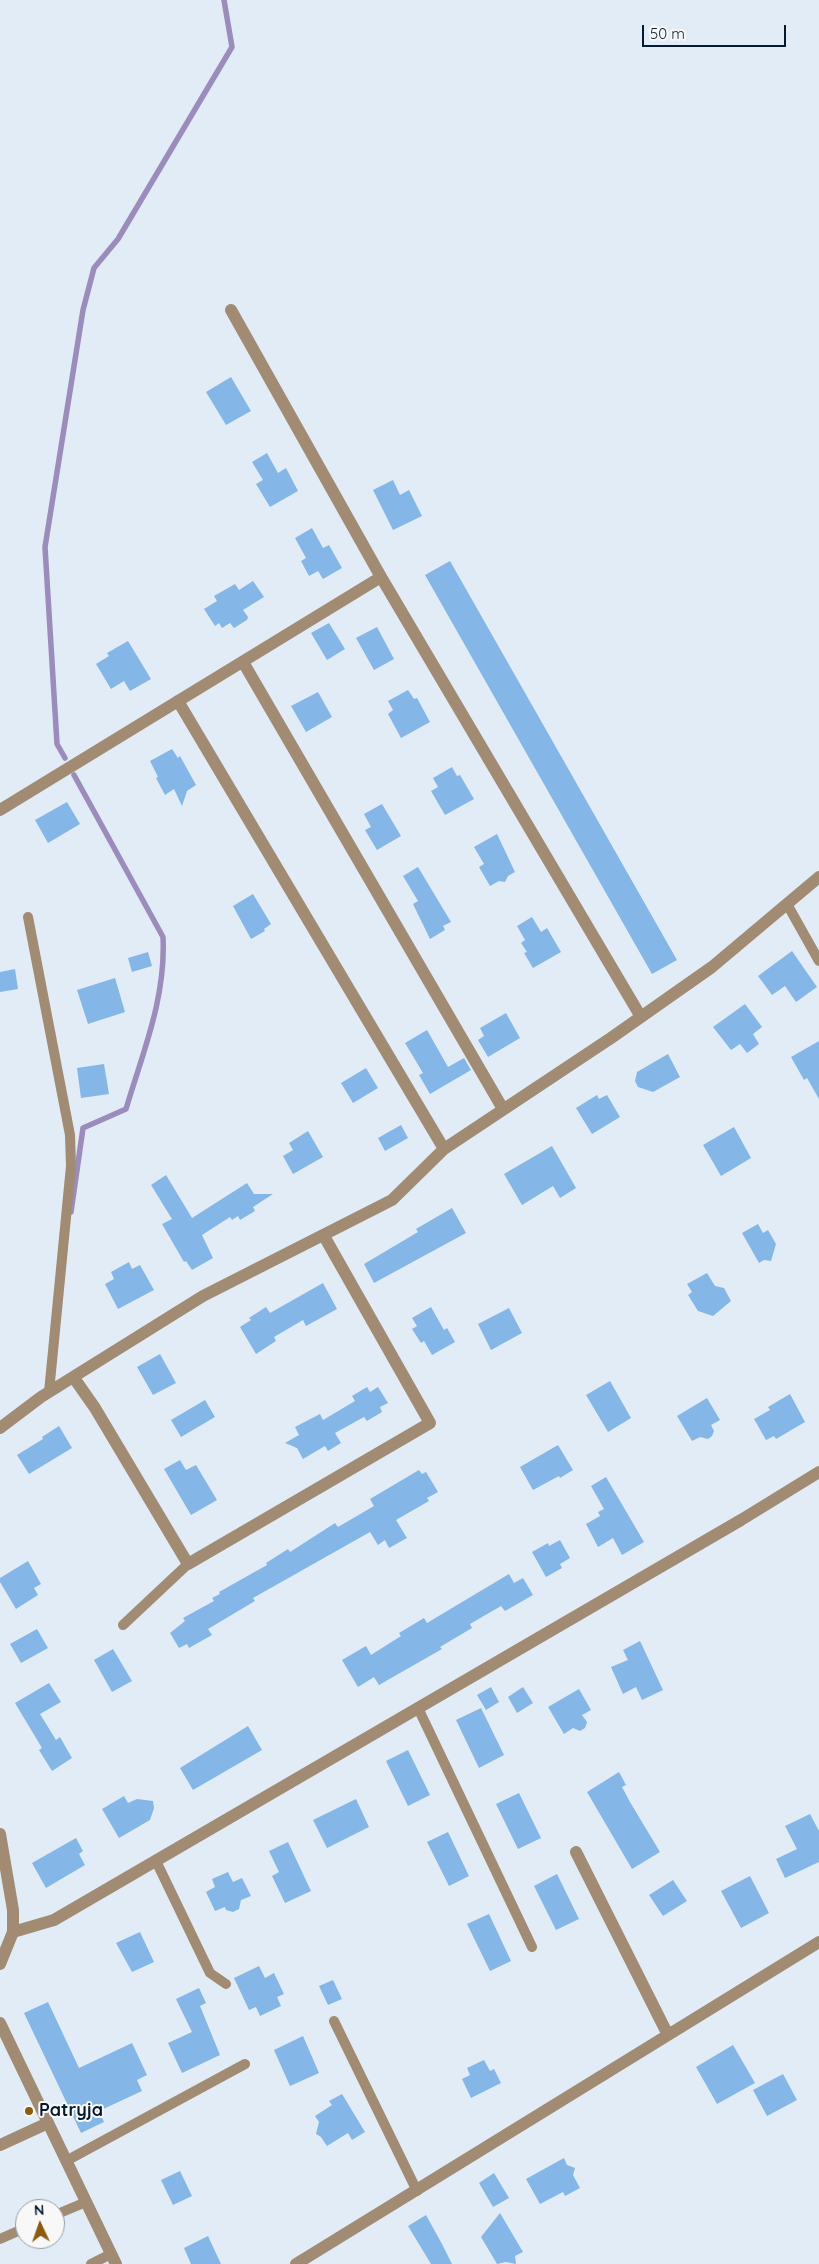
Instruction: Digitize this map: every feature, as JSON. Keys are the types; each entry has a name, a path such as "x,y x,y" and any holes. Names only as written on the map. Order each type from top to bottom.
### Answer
{"street":[{"path":"231,310 381,576 640,1017"},
{"path":"0,810 381,576"},
{"path":"243,662 503,1109"},
{"path":"178,701 444,1149"},
{"path":"0,1428 49,1392 203,1296 392,1200 444,1149 611,1038 712,967 819,877"},
{"path":"74,1378 95,1408 188,1564 430,1423 324,1236"},
{"path":"13,1932 54,1920 819,1472"},
{"path":"0,1834 13,1910 13,1932 0,1964"},
{"path":"576,1852 668,2035"},
{"path":"296,2264 819,1942"},
{"path":"0,2023 114,2259"},
{"path":"0,2146 48,2122"}],"lane":[{"path":"787,904 819,961"},
{"path":"28,917 70,1135 71,1166 49,1392"},
{"path":"123,1625 188,1564"},
{"path":"418,1708 532,1947"},
{"path":"156,1861 210,1973 226,1984"},
{"path":"334,2021 417,2191"},
{"path":"66,2161 245,2064"},
{"path":"65,2211 86,2202"},
{"path":"0,2239 15,2232"},
{"path":"91,2264 114,2259"}],"building":[{"path":"231,377 251,411 226,425 206,392"},
{"path":"267,453 278,473 286,468 298,491 270,507 256,484 263,480 252,462"},
{"path":"393,480 400,495 409,490 422,516 393,530 373,490"},
{"path":"312,528 323,548 329,545 342,568 323,579 318,571 309,576 301,561 306,558 295,538"},
{"path":"450,561 677,960 652,974 425,575"},
{"path":"253,581 264,597 243,610 248,617 247,620 234,628 230,623 222,628 219,623 215,626 204,609 217,601 214,596 235,584 239,590"},
{"path":"329,623 345,649 327,660 311,633"},
{"path":"377,627 394,659 374,670 356,638"},
{"path":"128,641 151,679 130,691 124,681 111,689 96,664 109,656 107,653"},
{"path":"408,690 414,699 417,698 430,722 401,738 388,714 393,710 388,701"},
{"path":"318,692 332,717 306,732 291,706"},
{"path":"172,749 178,758 180,756 196,785 187,791 182,806 174,789 165,795 150,761"},
{"path":"452,767 457,776 460,775 474,799 445,815 431,791 438,787 433,778"},
{"path":"67,802 80,824 48,843 35,820"},
{"path":"382,804 401,836 377,850 365,830 371,827 364,814"},
{"path":"497,834 515,872 508,876 505,882 499,881 490,886 479,867 484,864 474,847"},
{"path":"418,867 451,922 443,926 445,930 430,939 413,904 418,901 403,876"},
{"path":"253,894 271,924 264,929 265,931 251,939 233,906"},
{"path":"532,917 541,932 547,928 561,952 533,968 524,953 527,952 521,943 525,940 517,926"},
{"path":"792,951 817,987 796,1002 785,986 772,995 758,976"},
{"path":"148,952 152,966 132,972 128,958"},
{"path":"15,969 18,989 0,992 0,972"},
{"path":"115,978 125,1012 88,1024 77,990"},
{"path":"745,1004 762,1027 753,1034 759,1044 747,1053 740,1044 731,1050 713,1027"},
{"path":"506,1013 520,1038 488,1057 478,1040 484,1036 480,1028"},
{"path":"427,1030 448,1067 464,1058 471,1070 430,1094 419,1075 423,1073 405,1043"},
{"path":"819,1041 819,1099 807,1078 804,1080 791,1057"},
{"path":"668,1054 680,1077 653,1092 638,1087 635,1081 637,1072"},
{"path":"104,1064 109,1094 81,1098 77,1068"},
{"path":"366,1068 378,1088 353,1103 341,1083"},
{"path":"597,1095 599,1099 607,1095 620,1117 592,1134 576,1108"},
{"path":"401,1125 408,1138 385,1151 378,1138"},
{"path":"734,1127 751,1158 721,1176 703,1145"},
{"path":"308,1131 323,1157 293,1174 283,1156 293,1150 289,1143"},
{"path":"552,1146 576,1188 560,1198 553,1186 522,1205 504,1174"},
{"path":"166,1175 192,1218 247,1183 254,1194 273,1194 253,1207 255,1211 240,1220 238,1216 232,1220 230,1217 202,1235 213,1258 192,1270 186,1261 184,1262 162,1224 172,1219 151,1185"},
{"path":"452,1208 466,1233 374,1283 364,1264 418,1232 416,1229"},
{"path":"758,1224 763,1233 768,1230 776,1244 771,1261 764,1260 759,1263 742,1233"},
{"path":"129,1262 132,1269 140,1265 154,1290 118,1309 105,1284 114,1279 111,1272"},
{"path":"707,1273 715,1286 724,1288 731,1301 713,1316 698,1311 688,1295 692,1292 687,1284"},
{"path":"323,1283 337,1309 306,1326 303,1320 274,1337 276,1341 256,1354 240,1327 251,1320 249,1318 266,1307 270,1313"},
{"path":"431,1307 444,1330 447,1328 455,1342 432,1355 424,1341 421,1343 412,1329 417,1326 412,1318"},
{"path":"509,1308 522,1333 491,1350 478,1324"},
{"path":"160,1354 176,1383 153,1395 137,1367"},
{"path":"610,1381 631,1418 608,1432 586,1395"},
{"path":"367,1387 370,1392 378,1387 388,1403 380,1407 382,1412 367,1421 364,1417 335,1433 341,1443 328,1451 325,1446 303,1459 297,1448 285,1443 299,1435 295,1427 320,1414 323,1420 355,1401 352,1396"},
{"path":"790,1394 805,1422 776,1439 774,1436 766,1440 754,1419 770,1410 768,1407"},
{"path":"707,1398 720,1420 711,1425 714,1431 708,1439 700,1437 692,1441 677,1416"},
{"path":"205,1400 215,1417 181,1437 171,1420"},
{"path":"59,1426 72,1448 29,1474 17,1455 43,1439 42,1437"},
{"path":"558,1445 573,1470 533,1490 520,1467"},
{"path":"180,1460 186,1470 196,1465 217,1500 191,1515 164,1469"},
{"path":"419,1470 422,1474 426,1472 438,1492 427,1498 429,1501 396,1520 407,1538 389,1548 385,1540 378,1545 370,1532 253,1598 255,1601 208,1629 212,1635 189,1648 187,1644 179,1648 170,1633 185,1621 183,1618 214,1601 212,1598 220,1594 219,1592 267,1565 266,1563 288,1549 290,1552 335,1523 338,1527 374,1506 370,1499"},
{"path":"606,1477 644,1542 622,1555 613,1538 598,1547 586,1524 600,1516 598,1512 604,1509 591,1486"},
{"path":"560,1540 570,1558 560,1564 562,1568 546,1577 532,1552 548,1543 549,1546"},
{"path":"28,1561 41,1584 34,1588 38,1595 16,1609 0,1582 0,1578"},
{"path":"509,1574 514,1583 523,1578 533,1595 505,1611 501,1606 470,1624 472,1628 440,1647 442,1649 379,1685 374,1677 358,1687 342,1660 366,1646 371,1655 401,1636 399,1633 424,1618 427,1623"},
{"path":"37,1629 48,1648 21,1663 10,1644"},
{"path":"640,1641 663,1690 642,1700 636,1687 623,1694 611,1667 628,1660 623,1650"},
{"path":"113,1649 132,1681 112,1692 94,1660"},
{"path":"49,1683 61,1702 40,1714 56,1740 60,1737 72,1758 52,1771 39,1750 42,1748 15,1703"},
{"path":"491,1687 499,1702 486,1710 477,1695"},
{"path":"523,1687 533,1703 517,1713 508,1697"},
{"path":"579,1689 591,1710 582,1715 587,1722 585,1728 580,1731 573,1728 564,1734 548,1707"},
{"path":"481,1708 504,1755 479,1768 456,1720"},
{"path":"248,1726 262,1750 193,1790 180,1768"},
{"path":"408,1750 430,1795 408,1806 386,1761"},
{"path":"619,1772 626,1785 622,1787 660,1852 632,1869 587,1792"},
{"path":"519,1793 541,1838 518,1849 496,1804"},
{"path":"124,1796 128,1803 137,1799 153,1801 154,1808 150,1820 119,1838 102,1809"},
{"path":"356,1799 369,1827 327,1848 313,1820"},
{"path":"810,1814 819,1831 819,1862 785,1878 776,1859 797,1849 785,1826"},
{"path":"448,1832 469,1876 449,1886 427,1842"},
{"path":"76,1838 83,1851 79,1854 85,1865 46,1888 32,1863"},
{"path":"288,1842 311,1891 285,1903 272,1876 279,1872 269,1851"},
{"path":"228,1872 233,1882 242,1878 251,1896 241,1900 239,1909 233,1912 226,1910 225,1907 215,1911 206,1892 215,1887 212,1879"},
{"path":"557,1874 579,1919 556,1930 534,1886"},
{"path":"750,1876 769,1913 741,1928 721,1891"},
{"path":"673,1880 687,1901 663,1916 649,1895"},
{"path":"489,1914 511,1961 490,1971 467,1924"},
{"path":"140,1932 154,1962 132,1972 116,1943"},
{"path":"259,1966 265,1978 274,1973 284,1994 277,1997 281,2006 260,2016 256,2007 249,2010 234,1978"},
{"path":"333,1980 342,1999 328,2005 319,1986"},
{"path":"199,1988 206,2003 200,2006 220,2055 182,2073 168,2043 192,2032 176,1999"},
{"path":"48,2002 79,2068 132,2043 147,2075 137,2080 142,2091 99,2111 104,2122 81,2133 24,2013"},
{"path":"303,2036 319,2073 290,2086 274,2050"},
{"path":"733,2045 755,2083 717,2104 696,2067"},
{"path":"484,2060 490,2071 494,2069 501,2083 471,2098 462,2079 470,2075 467,2068"},
{"path":"783,2074 797,2100 767,2116 753,2090"},
{"path":"342,2094 365,2132 352,2140 348,2133 327,2146 321,2137 316,2134 319,2122 315,2116 332,2105 329,2101"},
{"path":"564,2158 567,2165 575,2168 573,2175 580,2188 565,2196 563,2192 540,2204 526,2179"},
{"path":"180,2171 192,2196 173,2205 161,2180"},
{"path":"494,2173 509,2198 493,2207 479,2183"},
{"path":"500,2213 523,2252 515,2256 516,2264 506,2262 497,2264 481,2237"},
{"path":"426,2215 452,2264 431,2264 408,2226"},
{"path":"208,2236 221,2264 191,2264 184,2248"}],"waterway":[{"path":"65,758 57,744 45,547 83,310 94,268 118,239 232,47 224,0"},
{"path":"71,1212 83,1128 126,1109 152,1024 161,982 163,960 163,937 74,775"}],"place":[{"name":"Patryja","path":"29,2111"}]}
